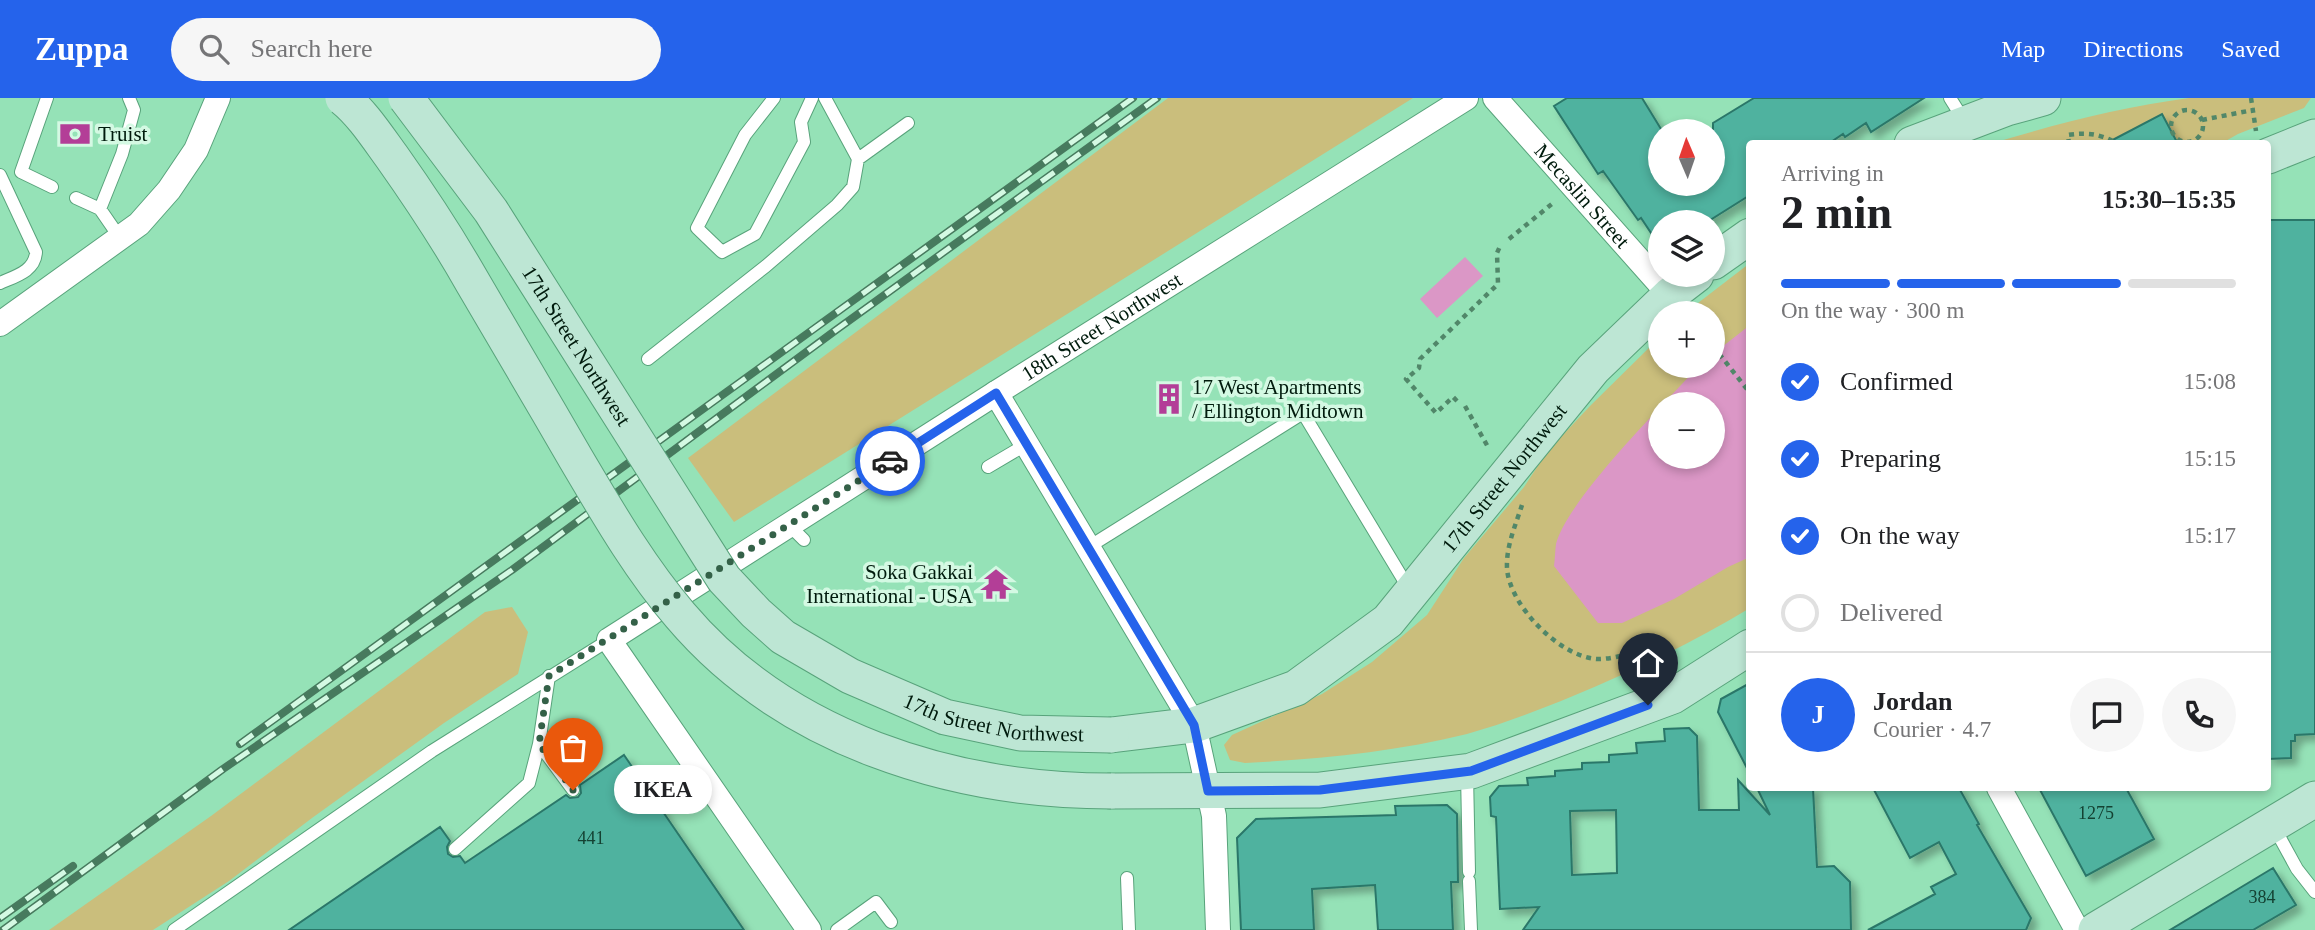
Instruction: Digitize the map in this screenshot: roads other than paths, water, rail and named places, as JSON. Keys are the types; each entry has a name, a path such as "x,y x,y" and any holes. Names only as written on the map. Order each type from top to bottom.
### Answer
{"main road":[{"path":"343,98 380,140 437,221 629,548 680,615 715,651 748,679 793,710 841,736 927,768 1010,785 1078,791 1320,790 1467,772 1673,696 1746,650"},
{"name":"17th Street Northwest","path":"406,98 491,211 724,579 756,613 783,637 850,676 945,717 1020,733 1111,735 1194,725 1296,688 1388,621 1592,369 1681,287"},
{"path":"1917,140 1958,110 2007,108 2043,98"},
{"path":"2271,142 2315,137"},
{"path":"1725,254 1746,239"},
{"path":"2096,930 2315,799"}],"street":[{"path":"0,324 139,224 169,190 196,150 218,98"},
{"name":"18th Street Northwest","path":"609,640 797,532 996,393 1466,98"},
{"name":"Mecaslin Street","path":"1495,98 1648,250"},
{"path":"996,393 1194,725 1214,816 1217,930"},
{"path":"609,640 809,930"},
{"path":"2000,791 2077,930"}],"lane":[{"path":"47,98 21,172 52,187"},
{"path":"100,209 122,154 134,110 129,98"},
{"path":"774,98 745,135 697,228 722,252 755,234 804,142 801,122 812,98"},
{"path":"648,359 766,266 853,187 858,159 825,98"},
{"path":"858,159 908,123"},
{"path":"0,175 36,252 36,261 31,267 0,283"},
{"path":"76,198 100,209 120,238"},
{"path":"1087,548 1303,414 1411,592"},
{"path":"988,467 1027,444"},
{"path":"174,930 432,751 609,640"},
{"path":"455,849 529,783 539,744 549,676"},
{"path":"539,744 573,790"},
{"path":"1467,772 1471,930"},
{"path":"2273,824 2297,869 2315,892"},
{"path":"1127,878 1129,930"},
{"path":"837,930 876,902 891,922"}],"railway":[{"path":"240,744 1133,98"},
{"path":"3,930 223,769 512,570 836,330 1157,98"},
{"path":"0,918 73,866"}],"place":[{"name":"Truist","path":"75,134"},
{"name":"17 West Apartments / Ellington Midtown","path":"1169,399"},
{"name":"Soka Gakkai International - USA","path":"996,584"},
{"name":"IKEA","path":"573,790"}]}
